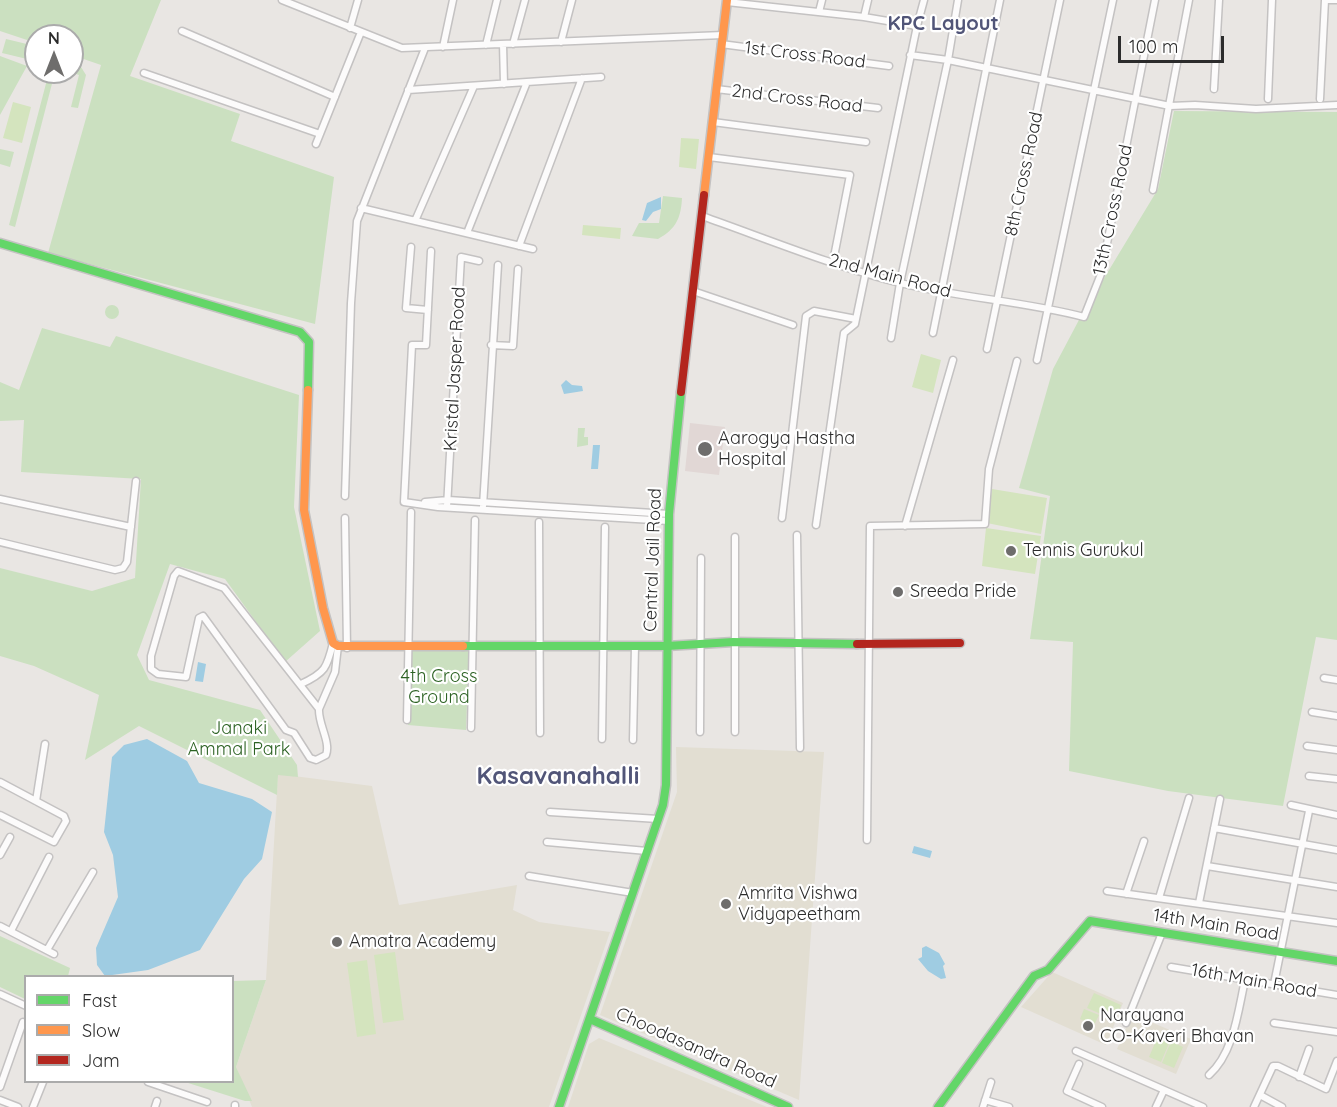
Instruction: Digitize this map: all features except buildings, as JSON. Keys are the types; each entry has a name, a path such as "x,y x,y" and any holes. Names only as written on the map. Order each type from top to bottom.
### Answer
{"street":[{"name":"1st Cross Road","path":"282,0 296,3 350,28 402,48 561,42 722,40 890,66"},
{"path":"350,28 358,0"},
{"path":"443,47 453,0"},
{"path":"486,45 497,0"},
{"path":"513,44 525,0"},
{"path":"561,42 572,0"},
{"path":"819,12 822,0"},
{"path":"864,17 868,0"},
{"path":"816,525 844,333 855,324 910,55 924,0"},
{"path":"891,338 900,283 948,60 958,0"},
{"path":"933,333 1000,0"},
{"name":"8th Cross Road","path":"987,348 1060,0"},
{"path":"1037,360 1113,0"},
{"name":"13th Cross Road","path":"1084,317 1101,274 1155,0"},
{"path":"1153,190 1189,0"},
{"path":"1214,89 1219,0"},
{"path":"1268,99 1272,0"},
{"path":"1320,99 1327,0 1337,0"},
{"path":"727,1 777,3 819,12 917,26"},
{"name":"Central Jail Road","path":"559,1107 658,819 666,785 669,517 727,1"},
{"path":"183,31 335,97"},
{"path":"316,144 361,32"},
{"path":"503,44 504,84"},
{"path":"345,496 351,303 357,221 425,48"},
{"path":"910,55 948,60 1170,106 1195,105 1256,109 1337,105"},
{"path":"144,73 320,134"},
{"path":"408,90 601,77"},
{"path":"519,246 582,78"},
{"path":"466,233 528,82"},
{"path":"415,221 474,86"},
{"name":"2nd Cross Road","path":"716,89 878,108"},
{"path":"713,122 866,142"},
{"path":"709,158 850,175 833,262"},
{"path":"361,208 532,249"},
{"name":"2nd Main Road","path":"702,216 900,283 941,292 1049,308 1084,317"},
{"path":"0,243 300,332 306,336 309,342 303,510 322,608 339,646"},
{"path":"411,247 406,308 428,310"},
{"name":"Kristal Jasper Road","path":"431,251 426,345 412,345 404,502 669,517"},
{"name":"Kristal Jasper Road","path":"447,504 461,257 479,261"},
{"name":"Kristal Jasper Road","path":"498,265 491,345 513,346 518,269"},
{"path":"693,291 793,325"},
{"path":"782,518 806,316 814,311 856,319"},
{"path":"483,506 491,345"},
{"path":"905,526 953,360"},
{"path":"867,840 870,526 985,524 988,469 1017,361"},
{"path":"0,542 115,570 123,568 127,562 136,481"},
{"path":"0,499 131,527"},
{"path":"407,720 411,512"},
{"path":"319,709 224,588 181,571 176,573 150,661 154,672 186,677 199,618 203,616 286,730 294,733 310,759 316,760 326,755 328,750 318,723 319,709 335,672 339,646 345,518"},
{"path":"471,728 475,520"},
{"path":"539,522 540,733"},
{"path":"602,739 605,526"},
{"path":"796,536 800,748"},
{"path":"735,537 733,642 735,732"},
{"path":"700,732 701,558"},
{"path":"339,646 408,648 667,646 733,642 798,645 960,644"},
{"path":"301,684 316,677 326,667 339,646"},
{"path":"633,740 635,646"},
{"path":"1324,678 1337,680"},
{"path":"1312,712 1337,716"},
{"path":"36,801 45,744"},
{"path":"1307,746 1337,750"},
{"path":"1309,776 1337,779"},
{"path":"0,782 66,818 56,842 0,815"},
{"path":"1159,898 1189,798"},
{"path":"1199,903 1221,799"},
{"path":"1292,805 1309,811 1337,815"},
{"path":"1274,984 1309,811"},
{"path":"550,812 658,819"},
{"path":"1214,828 1337,850"},
{"path":"0,855 10,837"},
{"path":"1126,894 1144,841"},
{"path":"547,842 647,851"},
{"path":"11,932 49,857"},
{"path":"1207,866 1337,887"},
{"path":"0,926 51,952 93,872"},
{"path":"529,876 633,893"},
{"path":"1107,891 1337,922"},
{"name":"14th Main Road","path":"938,1107 1034,976 1048,970 1090,921 1337,961"},
{"path":"1126,1023 1162,933"},
{"name":"16th Main Road","path":"1171,967 1337,995"},
{"path":"1209,1075 1221,1065 1236,1021 1245,980"},
{"path":"0,994 24,1005"},
{"name":"Choodasandra Road","path":"590,1019 788,1107"},
{"path":"0,1087 23,1022"},
{"path":"1274,1023 1337,1032"},
{"path":"1299,1077 1309,1049"},
{"path":"1076,1051 1203,1107"},
{"path":"1254,1107 1273,1066 1278,1066 1326,1089 1337,1061"},
{"path":"1079,1064 1067,1091 1101,1107"},
{"path":"983,1107 991,1082"},
{"path":"33,1107 43,1083"},
{"path":"151,1083 207,1102"},
{"path":"1156,1107 1164,1090"},
{"path":"1260,1095 1282,1107"},
{"path":"0,1100 18,1107"},
{"path":"985,1100 1009,1107"}],"shaded area":[{"name":"Aarogya Hastha Hospital","path":"690,423 725,427 719,475 685,471"},
{"name":"Amrita Vishwa Vidyapeetham","path":"676,747 824,752 799,1100 600,1015 677,792"},
{"path":"278,774 372,786 399,905 517,885 513,910 539,922 610,932 549,1107 252,1107 236,1067 266,980"},
{"name":"Narayana CO-Kaveri Bhavan","path":"1052,972 1123,1003 1106,1045 1021,1007"},
{"path":"1132,1014 1191,1039 1176,1074 1117,1049"},
{"path":"599,1038 767,1107 568,1107 589,1044"}],"green space":[{"path":"0,0 161,0 130,76 240,114 231,141 334,177 315,324 48,253 101,65 84,59 84,24 24,24 24,39 0,31"},
{"path":"6,39 24,43 24,58 2,53"},
{"path":"0,56 24,65 24,71 0,115"},
{"path":"46,84 52,84 15,227 9,225"},
{"path":"77,84 84,84 78,108 71,107"},
{"path":"13,102 31,107 22,143 3,138"},
{"path":"1174,111 1337,112 1337,640 1316,637 1283,806 1168,791 1069,771 1073,642 1030,639 1050,496 1019,488 1053,369 1080,318 1158,189"},
{"path":"681,138 699,139 696,169 679,167"},
{"path":"0,149 14,152 10,167 0,164"},
{"path":"663,196 682,198 679,217 673,227 658,239 632,236 639,223 659,223"},
{"path":"583,225 621,228 620,239 582,235"},
{"path":"112,305 117,307 119,312 117,317 112,319 107,317 105,312 107,307"},
{"name":"Janaki Ammal Park","path":"42,328 110,347 116,336 299,395 294,507 320,631 285,662 225,579 170,564 137,655 149,680 260,710 297,765 298,777 278,775 277,795 139,726 85,760 99,695 34,666 0,656 0,568 92,591 135,578 141,479 21,472 24,420 0,421 0,382 19,390"},
{"path":"921,354 941,360 933,393 912,387"},
{"path":"578,428 585,428 584,437 588,437 588,445 577,447"},
{"name":"Tennis Gurukul","path":"992,489 1047,498 1041,534 987,523"},
{"name":"Tennis Gurukul","path":"986,528 1041,536 1035,574 982,566"},
{"name":"4th Cross Ground","path":"410,649 469,650 466,730 408,725"},
{"path":"0,936 70,968 68,975 24,975 24,999 0,987"},
{"path":"395,952 404,1020 383,1023 374,955"},
{"path":"367,960 376,1034 357,1037 347,963"},
{"path":"266,980 236,1067 252,1101 245,1101 188,1083 234,1083 234,981"},
{"path":"1094,993 1121,1005 1115,1020 1087,1008"},
{"path":"1084,1009 1099,1015 1094,1025 1080,1019"},
{"path":"1158,1036 1170,1041 1161,1062 1149,1057"},
{"path":"1171,1041 1183,1047 1174,1068 1162,1063"}],"water":[{"path":"661,197 661,209 653,212 646,221 642,220 647,203"},
{"path":"566,380 572,385 582,386 583,391 564,394 561,385"},
{"path":"593,445 600,445 598,469 591,469"},
{"path":"198,662 206,664 203,682 195,681"},
{"path":"147,739 187,761 199,783 252,799 272,812 262,859 244,879 200,950 148,970 104,975 97,965 96,948 118,897 113,855 104,832 112,757 124,745"},
{"path":"914,846 932,851 930,858 912,853"},
{"path":"926,946 939,953 945,964 943,966 946,978 941,979 928,971 918,959 922,957 922,948"}],"traffic: fast":[{"path":"0,243 300,332 309,342 308,390"},
{"path":"559,1107 663,805 666,785 669,514 681,392"},
{"path":"463,646 667,646 733,642 857,644"},
{"path":"938,1107 1034,976 1048,970 1090,921 1337,961"},
{"path":"590,1019 788,1107"}],"traffic: slow":[{"path":"704,195 727,0"},
{"path":"308,390 304,510 323,608 333,643 338,646 463,646"}],"traffic: jam":[{"path":"681,392 704,195"},
{"path":"857,644 960,643"}],"place":[{"name":"Aarogya Hastha Hospital","path":"705,449"},
{"name":"Tennis Gurukul","path":"1011,551"},
{"name":"Sreeda Pride","path":"898,592"},
{"name":"Amrita Vishwa Vidyapeetham","path":"726,904"},
{"name":"Amatra Academy","path":"337,942"},
{"name":"Narayana CO-Kaveri Bhavan","path":"1088,1026"}],"district":[{"name":"KPC Layout","path":"943,24"},
{"name":"Kasavanahalli","path":"558,777"}]}
